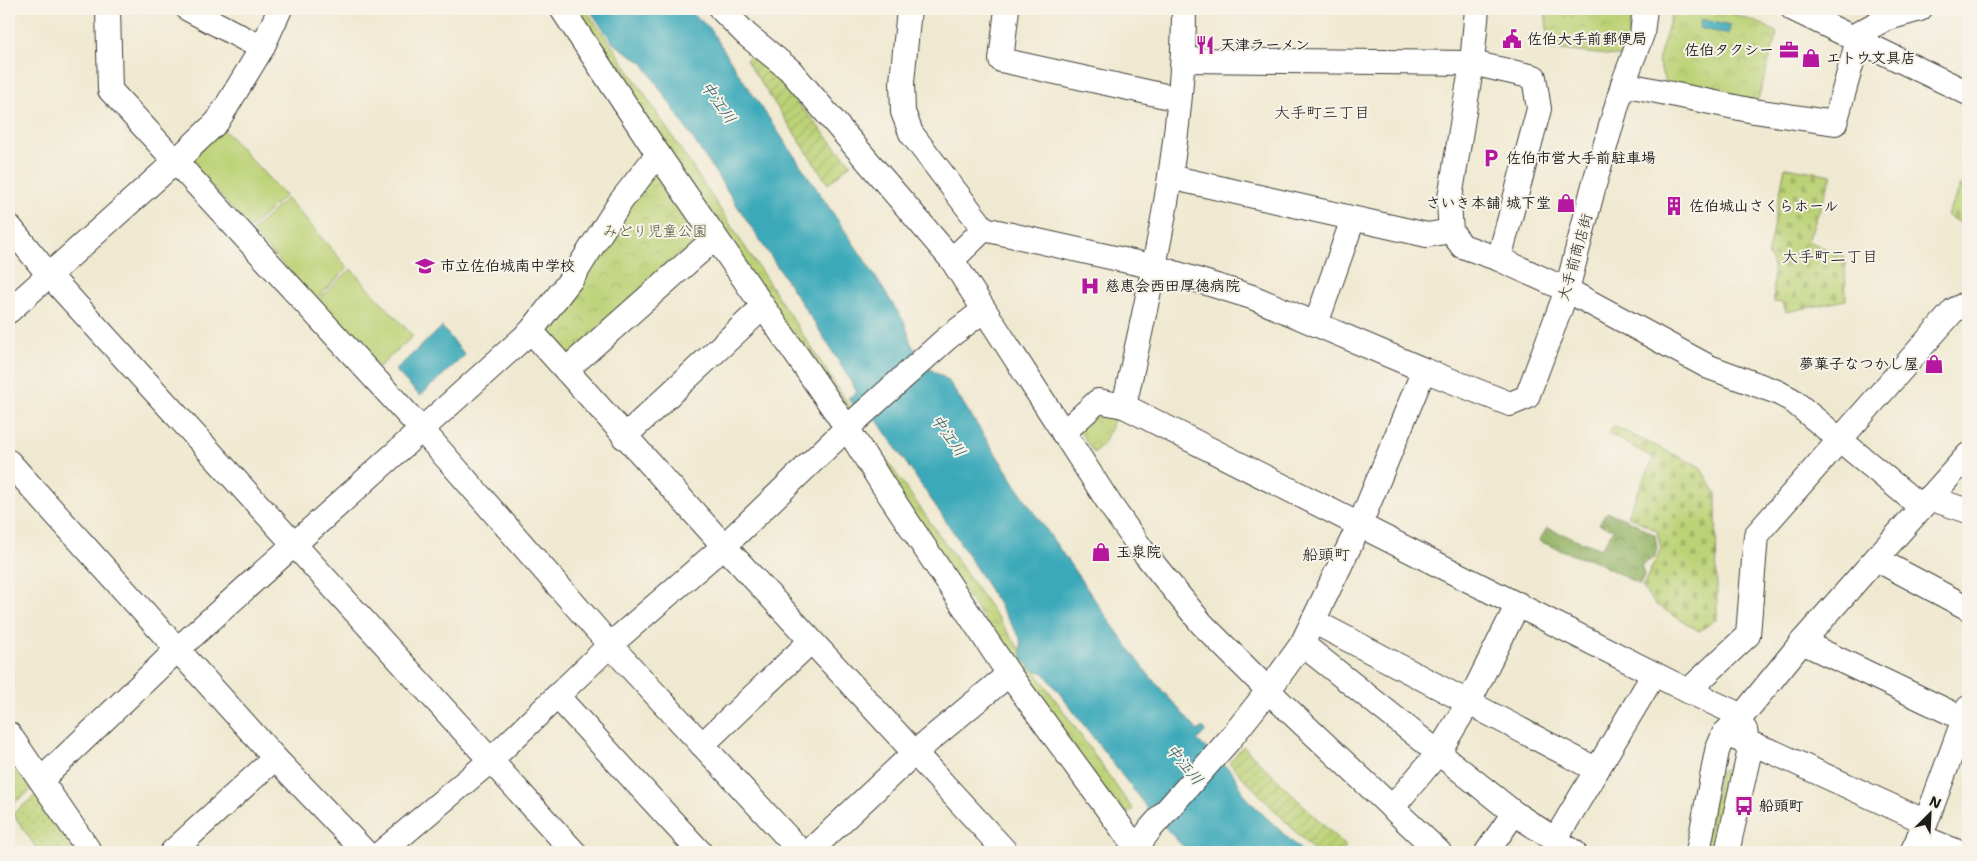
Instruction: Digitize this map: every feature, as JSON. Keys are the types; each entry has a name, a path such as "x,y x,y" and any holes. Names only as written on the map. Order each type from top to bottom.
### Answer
{"street":[{"path":"108,9 110,90 423,431 610,645 801,852"},
{"path":"188,9 262,48"},
{"path":"9,311 176,162 217,122 262,48 280,9"},
{"path":"562,9 715,238 851,424 883,486 1009,674 1136,851 1151,828 1230,738 1268,691 1302,644 1360,524 1424,370"},
{"path":"721,9 747,35 790,70 952,260 1063,433 1142,550 1202,624 1268,691 1440,852"},
{"path":"737,9 747,35"},
{"path":"909,9 902,82 903,112 911,133 984,229 952,260"},
{"path":"1007,9 1001,60 1179,99"},
{"path":"1124,406 1154,267 1170,177 1184,60 1184,9"},
{"path":"1477,9 1481,65 1449,204 1451,232 1462,246 1499,259 1567,290 1709,367 1777,392 1792,400 1838,440 1925,503 1968,511"},
{"name":"大手前商店街","path":"984,229 1154,267 1252,297 1424,370 1510,404 1527,397 1567,290 1594,185 1624,84 1642,34 1644,9"},
{"path":"1793,9 1968,93"},
{"path":"1624,84 1754,111 1835,123 1855,39 1885,20 1920,9"},
{"path":"1184,60 1481,65 1534,77 1539,109 1499,259"},
{"path":"40,780 178,648 532,332 572,278 621,201 658,154"},
{"path":"1170,177 1427,235 1451,232"},
{"path":"1316,324 1353,219"},
{"path":"9,226 49,275 574,852"},
{"path":"566,370 715,238"},
{"path":"1688,691 1748,635 1756,535 1954,310 1968,303"},
{"path":"624,437 764,307"},
{"path":"382,852 490,761 610,645 724,546 851,424 946,339 984,310"},
{"path":"532,332 624,437 1006,852"},
{"path":"1063,433 1098,401 1124,406 1654,674 1742,716"},
{"path":"1698,852 1717,751 1724,734 1742,716 1802,642 1968,455"},
{"path":"9,462 275,758 365,852"},
{"path":"1876,559 1968,608"},
{"path":"1392,808 1438,752 1469,702 1518,604"},
{"path":"1313,622 1597,770"},
{"path":"702,745 811,641"},
{"path":"1802,642 1967,716 1919,837"},
{"path":"1302,644 1514,813 1564,846 1597,770 1654,674"},
{"path":"809,852 914,753 1009,674"},
{"path":"557,696 700,852"},
{"path":"1727,852 1749,754 1742,716"},
{"path":"9,734 90,852"},
{"path":"1724,734 1774,752 1919,837 1958,852"},
{"path":"172,852 275,758"},
{"path":"1487,852 1514,813"}],"green space":[{"path":"568,9 585,9 616,51 853,411 842,419"},
{"path":"1545,9 1632,9 1626,57 1549,49"},
{"path":"1719,9 1764,25 1777,33 1757,103 1665,82 1658,61 1672,14"},
{"path":"751,55 760,60 851,164 828,184 746,60"},
{"path":"223,129 285,196 249,229 190,161"},
{"name":"みどり児童公園","path":"658,162 709,238 566,366 535,332"},
{"path":"1785,167 1832,175 1808,241 1845,257 1846,300 1786,312 1783,303 1774,302 1773,266 1768,253"},
{"path":"1961,185 1968,188 1968,228 1947,215"},
{"path":"287,198 348,268 315,300 252,231"},
{"path":"351,269 413,336 379,367 317,301"},
{"path":"1103,409 1116,415 1105,441 1094,453 1075,425"},
{"path":"1613,426 1699,466 1716,493 1717,619 1699,631 1655,604 1642,587 1661,549 1657,531 1627,515 1654,458 1609,434"},
{"path":"866,431 1133,810 1122,815 856,438"},
{"path":"1607,512 1633,522 1655,535 1657,549 1654,558 1641,565 1644,575 1640,585 1589,558 1581,558 1539,541 1547,528 1601,549 1614,529 1599,524"},
{"path":"1243,746 1346,847 1341,852 1315,852 1229,763"},
{"path":"9,753 33,789 9,806"},
{"path":"1726,770 1733,785 1721,852 1703,852 1719,771"},
{"path":"37,794 78,852 39,852 13,814"}],"water":[{"name":"中江川","path":"589,9 687,9 710,28 905,323 911,344 930,369 948,380 1029,505 1113,626 1148,674 1198,731 1203,727 1206,731 1197,740 1233,773 1247,799 1303,852 1188,852 1147,808 1044,673 1033,670 1022,659 1020,638 954,533 876,419 868,426 848,398 857,392 823,336 643,63 613,43"},
{"path":"1701,19 1730,26 1729,35 1699,28"},
{"path":"442,327 465,355 420,396 395,370"}],"place":[{"name":"佐伯大手前郵便局","path":"1512,39"},
{"name":"天津ラーメン","path":"1205,45"},
{"name":"佐伯タクシー","path":"1789,50"},
{"name":"エトウ文具店","path":"1811,58"},
{"name":"佐伯市営大手前駐車場","path":"1491,158"},
{"name":"さいき本舗 城下堂","path":"1566,203"},
{"name":"佐伯城山さくらホール","path":"1674,206"},
{"name":"市立佐伯城南中学校","path":"425,266"},
{"name":"慈恵会西田厚徳病院","path":"1090,286"},
{"name":"夢菓子なつかし屋","path":"1934,364"},
{"name":"玉泉院","path":"1101,552"},
{"name":"船頭町","path":"1744,806"}],"district":[{"name":"大手町三丁目","path":"1322,112"},
{"name":"大手町二丁目","path":"1830,256"},
{"name":"船頭町","path":"1326,554"}]}
